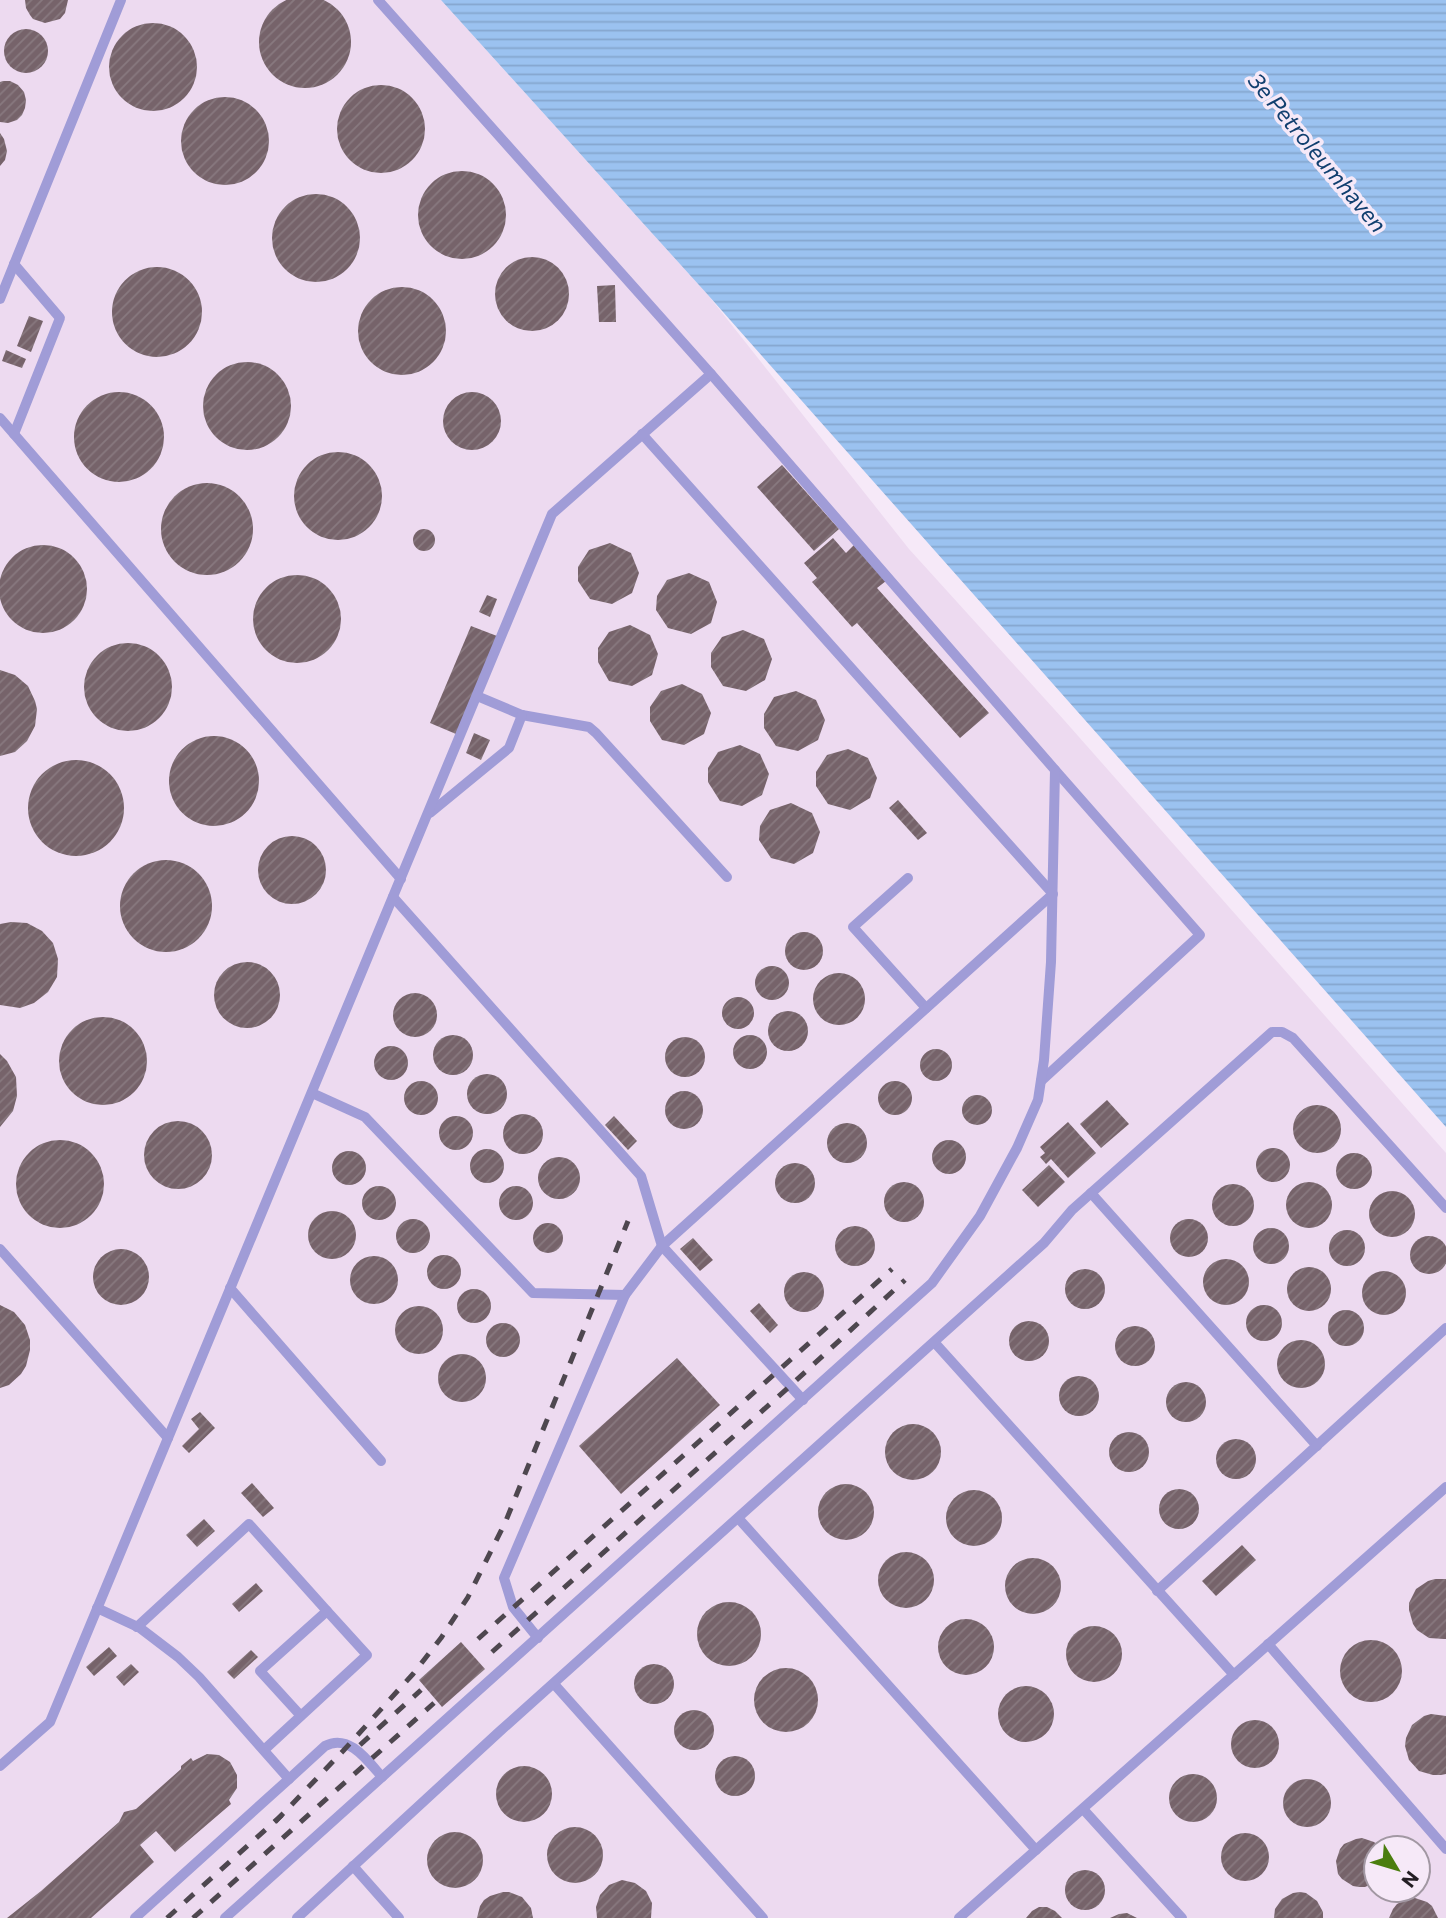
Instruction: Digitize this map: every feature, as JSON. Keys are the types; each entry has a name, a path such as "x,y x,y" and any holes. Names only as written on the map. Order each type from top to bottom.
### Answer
{"lane":[{"path":"0,299 121,0"},
{"path":"378,0 711,374 1200,935 1041,1081"},
{"path":"14,264 60,318 14,434"},
{"path":"0,1766 50,1722 552,514 711,374"},
{"path":"0,418 401,879"},
{"path":"642,434 1053,894"},
{"path":"477,696 522,715 589,727 727,877"},
{"path":"427,815 509,748 522,715"},
{"path":"225,1918 932,1283 980,1216 1017,1148 1038,1100 1051,961 1055,770"},
{"path":"908,878 853,927 926,1008"},
{"path":"538,1638 513,1607 505,1578 625,1295 662,1246 1053,894"},
{"path":"393,897 641,1175 662,1246 803,1400"},
{"path":"297,1918 499,1732 1044,1244 1072,1210 1272,1032 1279,1031 1293,1038 1446,1209"},
{"path":"312,1093 365,1117 533,1293 625,1295"},
{"path":"1091,1193 1317,1446"},
{"path":"0,1249 168,1438"},
{"path":"230,1288 381,1461"},
{"path":"1157,1591 1446,1328"},
{"path":"935,1343 1234,1675"},
{"path":"959,1918 1446,1487"},
{"path":"738,1519 1036,1850"},
{"path":"137,1627 249,1524 368,1655 264,1750"},
{"path":"97,1608 137,1627 161,1643 199,1677 289,1779"},
{"path":"300,1716 260,1671 327,1611"},
{"path":"1268,1644 1446,1849"},
{"path":"554,1684 763,1918"},
{"path":"135,1918 325,1746 341,1742 355,1749 382,1777"},
{"path":"1083,1808 1182,1918"},
{"path":"354,1866 399,1918"}],"shaded area":[{"path":"0,0 441,0 708,295 909,549 1064,720 1446,1153 1446,1918 0,1918"}],"water":[{"name":"3e Petroleumhaven","path":"441,0 1446,0 1446,1127 708,295"}],"building":[{"path":"305,-4 322,0 337,10 347,25 351,42 347,59 337,74 322,84 305,88 288,84 273,74 263,59 259,42 263,25 273,10 288,0"},
{"path":"25,0 68,0 65,13 60,19 45,23 33,19 26,8"},
{"path":"153,23 178,30 190,42 197,67 190,92 178,104 153,111 128,104 116,92 109,67 116,42 128,30"},
{"path":"26,29 35,30 42,35 47,42 47,60 42,67 35,72 26,73 17,72 10,67 5,60 4,51 5,42 10,35 17,30"},
{"path":"0,82 18,85 26,100 22,115 8,123 0,122"},
{"path":"381,85 406,92 418,104 425,129 418,154 406,166 381,173 356,166 344,154 337,129 344,104 356,92"},
{"path":"225,97 242,101 256,110 265,124 269,141 265,158 256,172 242,181 225,185 208,181 194,172 185,158 181,141 185,124 194,110 208,101"},
{"path":"0,133 7,151 0,166"},
{"path":"462,171 479,175 493,184 502,198 506,215 502,232 493,246 479,255 462,259 445,255 431,246 422,232 418,215 422,198 431,184 445,175"},
{"path":"316,194 341,201 353,213 360,238 353,263 341,275 316,282 291,275 279,263 272,238 279,213 291,201"},
{"path":"532,257 546,260 558,268 566,280 569,294 566,308 558,320 546,328 532,331 518,328 506,320 498,308 495,294 498,280 506,268 518,260"},
{"path":"157,267 174,270 189,280 199,295 202,312 199,329 189,344 174,354 157,357 140,354 125,344 115,329 112,312 115,295 125,280 140,270"},
{"path":"615,285 616,322 599,322 597,286"},
{"path":"402,287 427,294 439,306 446,331 439,356 427,368 402,375 377,368 365,356 358,331 365,306 377,294"},
{"path":"29,316 43,321 31,352 17,346"},
{"path":"6,350 26,359 22,368 2,361"},
{"path":"247,362 264,365 278,375 288,389 291,406 288,423 278,437 264,447 247,450 230,447 216,437 206,423 203,406 206,389 216,375 230,365"},
{"path":"119,392 136,396 151,405 160,420 164,437 160,454 151,469 136,478 119,482 102,478 87,469 78,454 74,437 78,420 87,405 102,396"},
{"path":"472,392 483,394 496,405 501,421 499,432 488,445 472,450 461,448 448,437 443,421 445,410 456,397"},
{"path":"338,452 355,455 369,465 379,479 382,496 379,513 369,527 355,537 338,540 321,537 307,527 297,513 294,496 297,479 307,465 321,455"},
{"path":"782,465 839,529 814,551 757,487"},
{"path":"207,483 224,487 239,497 249,512 253,529 249,546 239,561 224,571 207,575 190,571 175,561 165,546 161,529 165,512 175,497 190,487"},
{"path":"424,529 432,532 435,540 432,548 424,551 416,548 413,540 416,532"},
{"path":"833,538 846,553 854,545 886,581 877,588 989,713 960,738 857,623 852,627 812,582 817,578 804,563"},
{"path":"610,543 631,553 639,573 632,593 612,604 590,599 578,581 578,567 589,550"},
{"path":"43,545 60,548 74,558 84,572 87,589 84,606 74,620 60,630 43,633 26,630 12,620 2,606 -1,589 2,572 12,558 26,548"},
{"path":"689,573 709,582 717,602 711,623 691,634 668,628 656,610 657,596 667,580"},
{"path":"297,575 314,579 328,588 337,602 341,619 337,636 328,650 314,659 297,663 280,659 266,650 257,636 253,619 257,602 266,588 280,579"},
{"path":"487,595 497,599 490,617 479,612"},
{"path":"630,625 650,635 658,654 652,675 632,686 609,681 598,662 598,648 609,632"},
{"path":"471,626 497,636 456,734 430,723"},
{"path":"743,630 764,639 772,659 765,680 746,691 723,686 711,667 711,653 722,637"},
{"path":"128,643 145,647 159,656 168,670 172,687 168,704 159,718 145,727 128,731 111,727 97,718 88,704 84,687 88,670 97,656 111,647"},
{"path":"0,670 15,675 28,686 37,709 35,726 27,741 15,752 0,756"},
{"path":"682,684 702,694 711,713 704,734 684,745 662,740 650,721 650,707 661,691"},
{"path":"796,691 816,700 825,720 818,740 798,751 776,746 764,728 764,714 774,697"},
{"path":"474,733 490,740 481,760 466,753"},
{"path":"214,736 231,739 246,749 256,764 259,781 256,798 246,813 231,823 214,826 197,823 182,813 172,798 169,781 172,764 182,749 197,739"},
{"path":"740,745 760,754 769,774 762,795 742,806 720,801 708,782 708,768 718,752"},
{"path":"848,749 868,758 877,778 870,798 850,810 828,804 816,786 816,772 827,755"},
{"path":"76,760 94,764 110,774 120,790 124,808 120,826 110,842 94,852 76,856 58,852 42,842 32,826 28,808 32,790 42,774 58,764"},
{"path":"898,800 927,833 918,840 889,808"},
{"path":"791,803 812,813 820,832 813,853 794,864 771,858 759,840 760,826 770,810"},
{"path":"292,836 305,839 316,846 323,857 326,870 323,883 316,894 305,901 292,904 279,901 268,894 261,883 258,870 261,857 268,846 279,839"},
{"path":"166,860 184,864 198,874 208,888 212,906 208,924 198,938 184,948 166,952 148,948 134,938 124,924 120,906 124,888 134,874 148,864"},
{"path":"27,923 42,931 53,943 58,959 57,977 48,992 34,1003 20,1008 0,1005 0,924"},
{"path":"804,932 817,938 823,951 817,964 804,970 791,964 785,951 791,938"},
{"path":"241,962 253,962 265,967 275,977 280,995 278,1008 265,1023 253,1028 241,1028 229,1023 219,1013 214,1001 214,989 219,977 229,967"},
{"path":"772,966 784,971 789,983 784,995 772,1000 760,995 755,983 760,971"},
{"path":"839,973 858,980 865,999 858,1018 839,1025 820,1018 813,999 820,980"},
{"path":"415,993 424,994 431,999 436,1006 436,1024 431,1031 424,1036 415,1037 406,1036 399,1031 394,1024 393,1015 394,1006 399,999 406,994"},
{"path":"738,997 749,1002 754,1013 749,1024 738,1029 727,1024 722,1013 727,1002"},
{"path":"788,1011 796,1012 802,1017 807,1023 807,1039 802,1045 796,1050 788,1051 780,1050 774,1045 769,1039 768,1031 769,1023 774,1017 780,1012"},
{"path":"94,1017 112,1017 128,1024 140,1036 147,1052 147,1070 140,1086 128,1098 112,1105 94,1105 78,1098 66,1086 59,1070 59,1052 66,1036 78,1024"},
{"path":"453,1035 461,1036 467,1041 472,1047 472,1063 467,1069 461,1074 453,1075 445,1074 439,1069 434,1063 433,1055 434,1047 439,1041 445,1036"},
{"path":"750,1035 762,1040 767,1052 762,1064 750,1069 738,1064 733,1052 738,1040"},
{"path":"685,1037 693,1038 699,1043 704,1049 704,1065 699,1071 693,1076 685,1077 677,1076 671,1071 666,1065 665,1057 666,1049 671,1043 677,1038"},
{"path":"391,1046 403,1051 408,1063 403,1075 391,1080 379,1075 374,1063 379,1051"},
{"path":"936,1049 947,1054 952,1065 947,1076 936,1081 925,1076 920,1065 925,1054"},
{"path":"0,1054 16,1077 17,1096 13,1111 0,1127"},
{"path":"487,1074 495,1075 501,1080 506,1086 506,1102 501,1108 495,1113 487,1114 479,1113 473,1108 468,1102 467,1094 468,1086 473,1080 479,1075"},
{"path":"421,1081 433,1086 438,1098 433,1110 421,1115 409,1110 404,1098 409,1086"},
{"path":"895,1081 907,1086 912,1098 907,1110 895,1115 883,1110 878,1098 883,1086"},
{"path":"684,1091 698,1096 703,1110 698,1124 684,1129 670,1124 665,1110 670,1096"},
{"path":"977,1095 988,1099 992,1110 988,1121 977,1125 966,1121 962,1110 966,1099"},
{"path":"1107,1100 1129,1124 1101,1148 1080,1124"},
{"path":"1317,1105 1334,1112 1341,1129 1334,1146 1317,1153 1300,1146 1293,1129 1300,1112"},
{"path":"523,1114 531,1115 537,1120 542,1126 542,1142 537,1148 531,1153 523,1154 515,1153 509,1148 504,1142 503,1134 504,1126 509,1120 515,1115"},
{"path":"456,1116 468,1121 473,1133 468,1145 456,1150 444,1145 439,1133 444,1121"},
{"path":"614,1116 637,1141 628,1150 605,1125"},
{"path":"178,1121 191,1124 202,1131 209,1142 212,1155 209,1168 202,1179 191,1186 178,1189 165,1186 154,1179 147,1168 144,1155 147,1142 154,1131 165,1124"},
{"path":"1068,1122 1096,1153 1068,1178 1051,1159 1046,1164 1040,1157 1045,1153 1040,1147"},
{"path":"847,1123 855,1124 861,1129 866,1135 866,1151 861,1157 855,1162 847,1163 839,1162 833,1157 828,1151 827,1143 828,1135 833,1129 839,1124"},
{"path":"60,1140 85,1147 97,1159 104,1184 97,1209 85,1221 60,1228 35,1221 23,1209 16,1184 23,1159 35,1147"},
{"path":"949,1140 961,1145 966,1157 961,1169 949,1174 937,1169 932,1157 937,1145"},
{"path":"1273,1148 1285,1153 1290,1165 1285,1177 1273,1182 1261,1177 1256,1165 1261,1153"},
{"path":"487,1149 499,1154 504,1166 499,1178 487,1183 475,1178 470,1166 475,1154"},
{"path":"349,1151 361,1156 366,1168 361,1180 349,1185 337,1180 332,1168 337,1156"},
{"path":"1354,1153 1366,1159 1372,1171 1366,1183 1354,1189 1342,1183 1336,1171 1342,1159"},
{"path":"559,1157 574,1163 580,1178 574,1193 559,1199 544,1193 538,1178 544,1163"},
{"path":"795,1163 803,1164 809,1169 814,1175 814,1191 809,1197 803,1202 795,1203 787,1202 781,1197 776,1191 775,1183 776,1175 781,1169 787,1164"},
{"path":"1049,1165 1065,1182 1038,1207 1022,1190"},
{"path":"904,1182 912,1183 918,1188 923,1194 923,1210 918,1216 912,1221 904,1222 896,1221 890,1216 885,1210 884,1202 885,1194 890,1188 896,1183"},
{"path":"1309,1182 1325,1189 1332,1205 1325,1221 1309,1228 1293,1221 1286,1205 1293,1189"},
{"path":"1233,1184 1248,1190 1254,1205 1248,1220 1233,1226 1218,1220 1212,1205 1218,1190"},
{"path":"379,1186 391,1191 396,1203 391,1215 379,1220 367,1215 362,1203 367,1191"},
{"path":"516,1186 528,1191 533,1203 528,1215 516,1220 504,1215 499,1203 504,1191"},
{"path":"1392,1191 1409,1197 1415,1214 1409,1231 1392,1237 1375,1231 1369,1214 1375,1197"},
{"path":"332,1211 349,1218 356,1235 349,1252 332,1259 315,1252 308,1235 315,1218"},
{"path":"413,1219 425,1224 430,1236 425,1248 413,1253 401,1248 396,1236 401,1224"},
{"path":"1189,1219 1202,1225 1208,1238 1202,1251 1189,1257 1176,1251 1170,1238 1176,1225"},
{"path":"548,1223 558,1228 563,1238 558,1248 548,1253 538,1248 533,1238 538,1228"},
{"path":"855,1226 863,1227 869,1232 874,1238 874,1254 869,1260 863,1265 855,1266 847,1265 841,1260 836,1254 835,1246 836,1238 841,1232 847,1227"},
{"path":"1271,1228 1283,1234 1289,1246 1283,1258 1271,1264 1259,1258 1253,1246 1259,1234"},
{"path":"1347,1230 1359,1236 1365,1248 1359,1260 1347,1266 1335,1260 1329,1248 1335,1236"},
{"path":"1429,1236 1442,1242 1448,1255 1442,1268 1429,1274 1416,1268 1410,1255 1416,1242"},
{"path":"693,1238 713,1260 700,1271 680,1249"},
{"path":"116,1249 126,1249 141,1257 147,1266 147,1288 141,1297 126,1305 116,1305 98,1293 93,1282 93,1272 105,1254"},
{"path":"444,1255 456,1260 461,1272 456,1284 444,1289 432,1284 427,1272 432,1260"},
{"path":"374,1256 391,1263 398,1280 391,1297 374,1304 357,1297 350,1280 357,1263"},
{"path":"1226,1259 1242,1266 1249,1282 1242,1298 1226,1305 1210,1298 1203,1282 1210,1266"},
{"path":"1309,1267 1325,1273 1331,1289 1325,1305 1309,1311 1293,1305 1287,1289 1293,1273"},
{"path":"1085,1269 1093,1270 1099,1275 1104,1281 1104,1297 1099,1303 1093,1308 1085,1309 1077,1308 1071,1303 1066,1297 1065,1289 1066,1281 1071,1275 1077,1270"},
{"path":"1384,1271 1393,1272 1400,1277 1405,1284 1405,1302 1400,1309 1393,1314 1384,1315 1375,1314 1368,1309 1363,1302 1362,1293 1363,1284 1368,1277 1375,1272"},
{"path":"804,1272 812,1273 818,1278 823,1284 823,1300 818,1306 812,1311 804,1312 796,1311 790,1306 785,1300 784,1292 785,1284 790,1278 796,1273"},
{"path":"474,1289 486,1294 491,1306 486,1318 474,1323 462,1318 457,1306 462,1294"},
{"path":"759,1303 778,1325 770,1333 750,1311"},
{"path":"0,1305 14,1312 25,1325 30,1350 21,1374 9,1385 0,1388"},
{"path":"1264,1305 1276,1311 1282,1323 1276,1335 1264,1341 1252,1335 1246,1323 1252,1311"},
{"path":"419,1306 436,1313 443,1330 436,1347 419,1354 402,1347 395,1330 402,1313"},
{"path":"1346,1310 1359,1315 1364,1328 1359,1341 1346,1346 1333,1341 1328,1328 1333,1315"},
{"path":"1029,1321 1037,1322 1043,1327 1048,1333 1048,1349 1043,1355 1037,1360 1029,1361 1021,1360 1015,1355 1010,1349 1009,1341 1010,1333 1015,1327 1021,1322"},
{"path":"503,1323 515,1328 520,1340 515,1352 503,1357 491,1352 486,1340 491,1328"},
{"path":"1135,1326 1143,1327 1149,1332 1154,1338 1154,1354 1149,1360 1143,1365 1135,1366 1127,1365 1121,1360 1116,1354 1115,1346 1116,1338 1121,1332 1127,1327"},
{"path":"1301,1340 1318,1347 1325,1364 1318,1381 1301,1388 1284,1381 1277,1364 1284,1347"},
{"path":"462,1354 479,1361 486,1378 479,1395 462,1402 445,1395 438,1378 445,1361"},
{"path":"677,1358 720,1405 621,1494 579,1446"},
{"path":"1079,1376 1087,1377 1093,1382 1098,1388 1098,1404 1093,1410 1087,1415 1079,1416 1071,1415 1065,1410 1060,1404 1059,1396 1060,1388 1065,1382 1071,1377"},
{"path":"1186,1382 1194,1383 1200,1388 1205,1394 1205,1410 1200,1416 1194,1421 1186,1422 1178,1421 1172,1416 1167,1410 1166,1402 1167,1394 1172,1388 1178,1383"},
{"path":"200,1412 215,1428 189,1453 182,1446 199,1429 191,1419"},
{"path":"913,1424 924,1426 933,1432 939,1441 939,1463 933,1472 924,1478 913,1480 902,1478 893,1472 887,1463 885,1452 887,1441 893,1432 902,1426"},
{"path":"1129,1432 1137,1433 1143,1438 1148,1444 1148,1460 1143,1466 1137,1471 1129,1472 1121,1471 1115,1466 1110,1460 1109,1452 1110,1444 1115,1438 1121,1433"},
{"path":"1236,1439 1244,1440 1250,1445 1255,1451 1255,1467 1250,1473 1244,1478 1236,1479 1228,1478 1222,1473 1217,1467 1216,1459 1217,1451 1222,1445 1228,1440"},
{"path":"252,1483 274,1508 263,1517 241,1493"},
{"path":"846,1484 857,1486 866,1492 872,1501 872,1523 866,1532 857,1538 846,1540 835,1538 826,1532 820,1523 818,1512 820,1501 826,1492 835,1486"},
{"path":"1179,1489 1187,1490 1193,1495 1198,1501 1198,1517 1193,1523 1187,1528 1179,1529 1171,1528 1165,1523 1160,1517 1159,1509 1160,1501 1165,1495 1171,1490"},
{"path":"974,1490 985,1492 994,1498 1000,1507 1000,1529 994,1538 985,1544 974,1546 963,1544 954,1538 948,1529 946,1518 948,1507 954,1498 963,1492"},
{"path":"204,1519 215,1531 197,1547 186,1535"},
{"path":"1242,1545 1256,1560 1216,1596 1202,1581"},
{"path":"906,1552 917,1554 926,1560 932,1569 932,1591 926,1600 917,1606 906,1608 895,1606 886,1600 880,1591 878,1580 880,1569 886,1560 895,1554"},
{"path":"1033,1558 1044,1560 1053,1566 1059,1575 1059,1597 1053,1606 1044,1612 1033,1614 1022,1612 1013,1606 1007,1597 1005,1586 1007,1575 1013,1566 1022,1560"},
{"path":"1435,1579 1446,1579 1446,1639 1429,1638 1417,1630 1409,1610 1409,1603 1416,1589"},
{"path":"256,1583 263,1591 239,1612 232,1604"},
{"path":"729,1602 741,1604 752,1611 759,1622 759,1646 752,1657 741,1664 729,1666 717,1664 706,1657 699,1646 697,1634 699,1622 706,1611 717,1604"},
{"path":"966,1619 977,1621 986,1627 992,1636 992,1658 986,1667 977,1673 966,1675 955,1673 946,1667 940,1658 938,1647 940,1636 946,1627 955,1621"},
{"path":"1094,1626 1105,1628 1114,1634 1120,1643 1120,1665 1114,1674 1105,1680 1094,1682 1083,1680 1074,1674 1068,1665 1066,1654 1068,1643 1074,1634 1083,1628"},
{"path":"1371,1640 1393,1649 1402,1671 1393,1693 1371,1702 1349,1693 1340,1671 1349,1649"},
{"path":"461,1642 485,1669 442,1707 419,1680"},
{"path":"109,1647 117,1656 94,1676 86,1667"},
{"path":"251,1650 258,1657 234,1679 227,1672"},
{"path":"131,1664 139,1672 124,1686 116,1677"},
{"path":"654,1664 668,1670 674,1684 668,1698 654,1704 640,1698 634,1684 640,1670"},
{"path":"786,1668 798,1670 809,1677 816,1688 816,1712 809,1723 798,1730 786,1732 774,1730 763,1723 756,1712 754,1700 756,1688 763,1677 774,1670"},
{"path":"1026,1686 1037,1688 1046,1694 1052,1703 1052,1725 1046,1734 1037,1740 1026,1742 1015,1740 1006,1734 1000,1725 998,1714 1000,1703 1006,1694 1015,1688"},
{"path":"694,1710 708,1716 714,1730 708,1744 694,1750 680,1744 674,1730 680,1716"},
{"path":"1431,1714 1446,1716 1446,1774 1433,1775 1419,1771 1409,1760 1405,1746 1412,1725"},
{"path":"1255,1720 1264,1721 1272,1727 1278,1735 1278,1753 1272,1761 1264,1767 1255,1768 1246,1767 1238,1761 1232,1753 1231,1744 1232,1735 1238,1727 1246,1721"},
{"path":"207,1754 219,1755 230,1762 237,1775 237,1788 229,1800 231,1804 175,1852 156,1831 140,1845 154,1862 91,1918 7,1918 119,1822 124,1812 136,1809 191,1758 193,1761"},
{"path":"735,1756 749,1762 755,1776 749,1790 735,1796 721,1790 715,1776 721,1762"},
{"path":"518,1766 530,1766 540,1770 548,1778 552,1794 548,1810 540,1818 530,1822 518,1822 508,1818 500,1810 496,1800 496,1788 500,1778 508,1770"},
{"path":"1193,1774 1202,1775 1210,1781 1216,1789 1216,1807 1210,1815 1202,1821 1193,1822 1184,1821 1176,1815 1170,1807 1169,1798 1170,1789 1176,1781 1184,1775"},
{"path":"1307,1779 1316,1780 1324,1786 1330,1794 1330,1812 1324,1820 1316,1826 1307,1827 1298,1826 1290,1820 1284,1812 1283,1803 1284,1794 1290,1786 1298,1780"},
{"path":"569,1827 581,1827 591,1831 599,1839 603,1855 599,1871 591,1879 581,1883 569,1883 559,1879 551,1871 547,1861 547,1849 551,1839 559,1831"},
{"path":"449,1832 461,1832 471,1836 479,1844 483,1860 479,1876 471,1884 461,1888 449,1888 439,1884 431,1876 427,1866 427,1854 431,1844 439,1836"},
{"path":"1245,1833 1254,1834 1262,1840 1268,1848 1268,1866 1262,1874 1254,1880 1245,1881 1236,1880 1228,1874 1222,1866 1221,1857 1222,1848 1228,1840 1236,1834"},
{"path":"1362,1838 1362,1887 1353,1886 1342,1879 1338,1874 1336,1861 1344,1844"},
{"path":"1085,1870 1099,1876 1105,1890 1099,1904 1085,1910 1071,1904 1065,1890 1071,1876"},
{"path":"622,1880 635,1883 646,1891 652,1903 651,1918 597,1918 596,1907 600,1895 609,1885"},
{"path":"503,1892 522,1897 531,1908 533,1918 477,1918 484,1900"},
{"path":"1300,1892 1317,1901 1323,1918 1274,1918 1275,1909 1282,1899"},
{"path":"1397,1904 1430,1904 1438,1918 1389,1918"},
{"path":"1039,1907 1047,1907 1062,1918 1026,1918"},
{"path":"1127,1913 1137,1918 1110,1918 1119,1914"}],"railway":[{"path":"275,1822 413,1674 468,1597 505,1523 628,1221"},
{"path":"478,1639 892,1269"},
{"path":"492,1652 905,1280"},
{"path":"360,1745 421,1690"},
{"path":"193,1918 434,1703"},
{"path":"167,1918 282,1815"}]}
